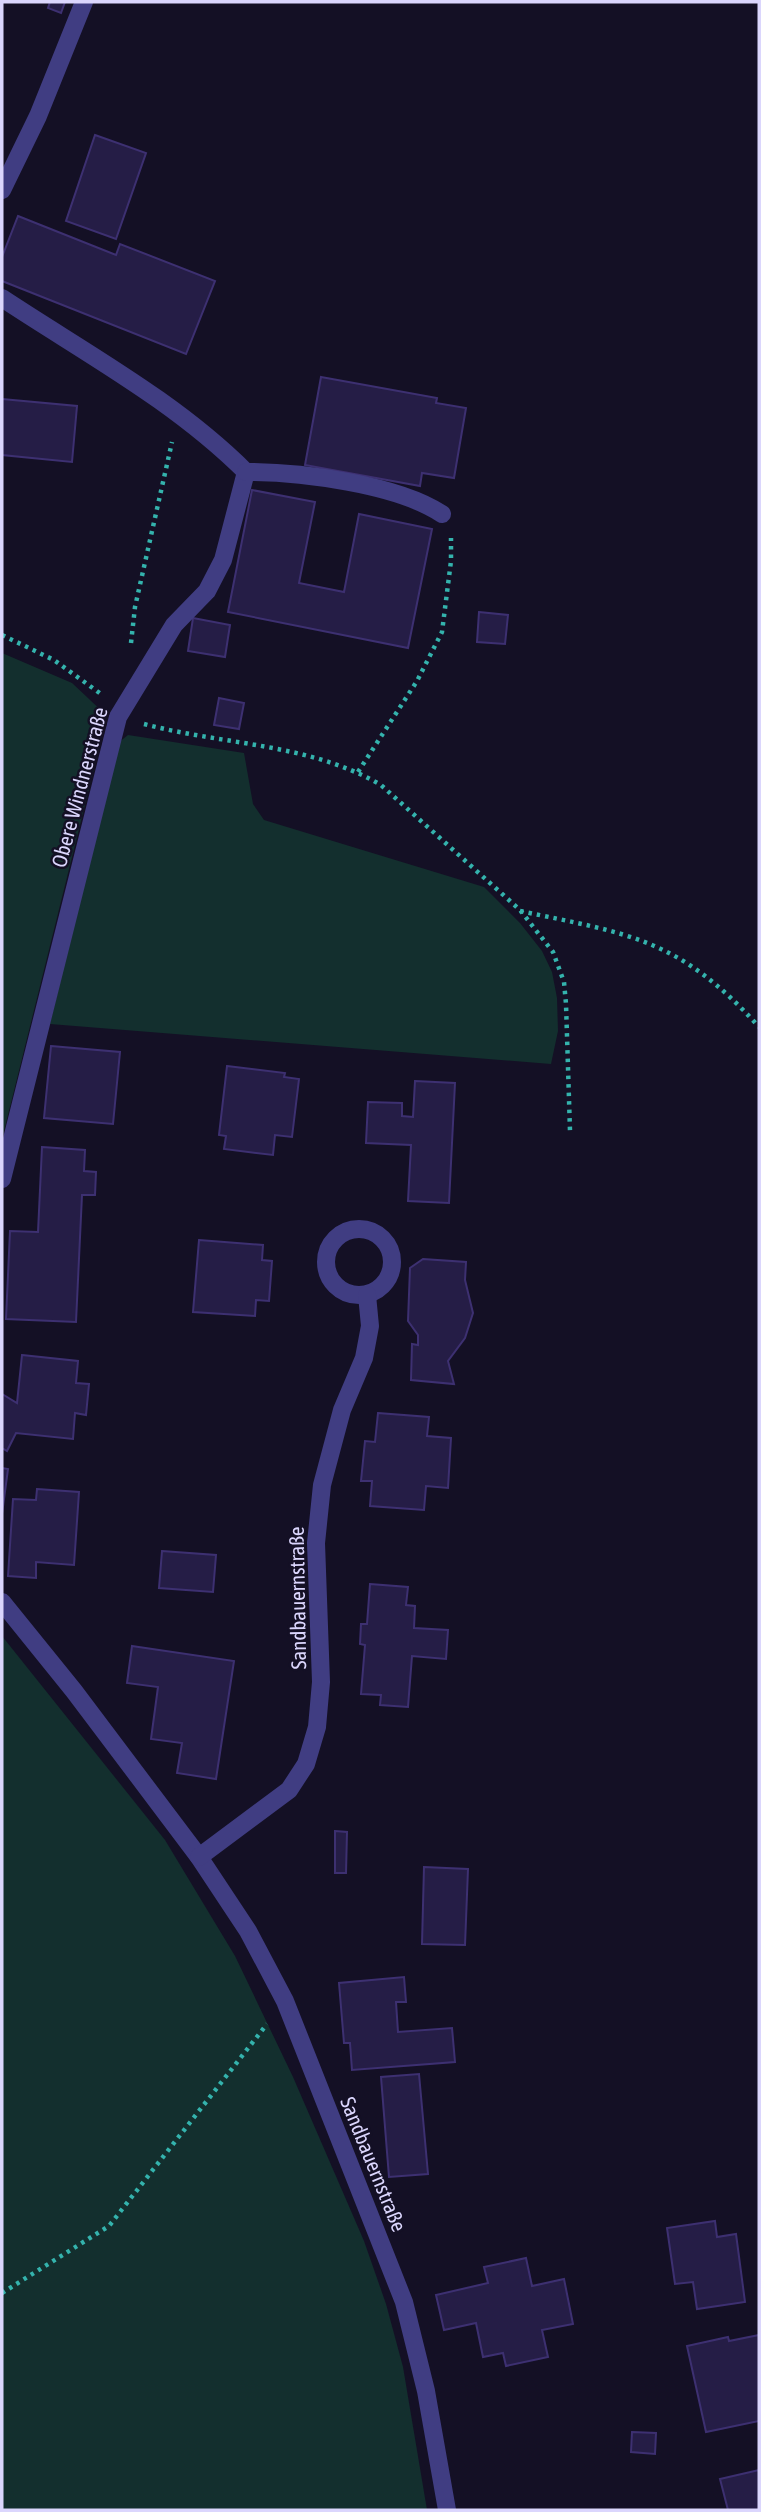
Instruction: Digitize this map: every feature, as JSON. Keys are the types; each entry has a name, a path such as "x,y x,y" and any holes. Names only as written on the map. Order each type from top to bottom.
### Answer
{"street":[{"path":"2,190 38,116 83,2"},
{"path":"2,298 168,406 221,447 246,472 285,472 394,493 426,503 442,514"},
{"name":"Obere Windnerstraße","path":"2,1179 120,713 174,625 206,591 223,560 246,472"},
{"name":"Sandbauernstraße","path":"199,1857 289,1790 306,1764 317,1727 321,1682 316,1543 322,1485 342,1410 364,1358 370,1326 367,1294"},
{"name":"Sandbauernstraße","path":"2,1602 74,1691 199,1857 248,1931 285,2001 404,2302 426,2391 447,2510"}],"path":[{"path":"129,653 135,607 173,435 168,406"},
{"path":"358,772 417,681 442,632 452,542 442,514"},
{"path":"2,635 54,660 85,680 120,713 139,722 175,732 313,756 358,772 381,785 520,911 553,952 564,982 570,1131"},
{"path":"520,911 617,930 668,951 719,984 759,1027"},
{"path":"2,2293 109,2226 285,2001"}],"green space":[{"path":"2,653 72,683 107,716 2,1139"},
{"path":"128,735 244,753 253,804 264,820 484,887 520,923 542,951 552,972 557,998 558,1031 551,1064 50,1024 118,743"},
{"path":"2,1636 165,1840 235,1956 293,2077 364,2241 386,2304 403,2367 427,2510 2,2510"}],"building":[{"path":"50,2 65,2 61,13 48,8"},
{"path":"95,135 146,153 116,239 66,221"},
{"path":"18,216 116,255 120,244 215,281 186,354 2,281 2,257"},
{"path":"321,377 437,398 436,403 466,408 454,478 422,473 420,486 305,465"},
{"path":"2,399 77,406 72,462 2,455"},
{"path":"252,490 315,502 299,583 344,592 359,514 432,529 408,648 228,612"},
{"path":"479,612 508,615 505,644 477,642"},
{"path":"193,618 230,625 225,657 188,651"},
{"path":"219,698 244,703 239,729 214,725"},
{"path":"51,1046 120,1052 113,1124 44,1118"},
{"path":"227,1066 285,1073 284,1077 299,1079 292,1137 275,1135 273,1155 224,1149 226,1136 219,1135"},
{"path":"415,1081 455,1083 449,1203 408,1201 411,1145 366,1143 368,1102 402,1103 402,1116 413,1117"},
{"path":"42,1147 85,1150 84,1171 96,1172 95,1195 82,1195 76,1322 6,1319 10,1231 38,1232"},
{"path":"199,1240 263,1245 262,1260 272,1261 269,1301 256,1300 255,1316 193,1312"},
{"path":"423,1259 466,1262 465,1280 473,1313 465,1338 448,1361 454,1384 411,1380 412,1344 418,1345 418,1335 408,1321 410,1268"},
{"path":"22,1355 78,1361 76,1383 89,1384 86,1415 75,1413 73,1439 16,1433 7,1451 2,1448 2,1394 17,1403"},
{"path":"378,1413 429,1417 427,1436 451,1438 448,1488 426,1486 424,1510 370,1506 372,1481 361,1481 365,1441 375,1442"},
{"path":"2,1468 8,1469 2,1514"},
{"path":"37,1489 79,1492 74,1565 36,1562 36,1578 8,1576 13,1499 36,1500"},
{"path":"162,1551 216,1555 213,1592 159,1588"},
{"path":"370,1584 408,1587 406,1605 415,1606 414,1628 448,1630 446,1659 412,1656 408,1707 380,1705 381,1695 361,1694 365,1645 360,1644 361,1624 367,1624"},
{"path":"132,1646 234,1661 216,1779 177,1773 182,1743 151,1739 158,1687 127,1683"},
{"path":"335,1831 347,1832 346,1873 335,1873"},
{"path":"424,1867 468,1869 465,1945 422,1944"},
{"path":"404,1977 406,2002 396,2002 398,2032 452,2028 455,2062 352,2070 350,2043 344,2043 339,1983"},
{"path":"419,2074 428,2174 389,2177 381,2077"},
{"path":"715,2221 717,2237 736,2234 745,2302 697,2309 693,2282 675,2284 667,2228"},
{"path":"526,2258 532,2286 564,2279 573,2324 542,2330 548,2357 506,2366 503,2353 483,2357 476,2323 444,2330 436,2295 488,2283 484,2267"},
{"path":"759,2335 759,2421 706,2432 687,2346 728,2337 729,2341"},
{"path":"632,2432 656,2433 655,2454 631,2452"},
{"path":"759,2470 759,2510 728,2510 720,2479"}]}
